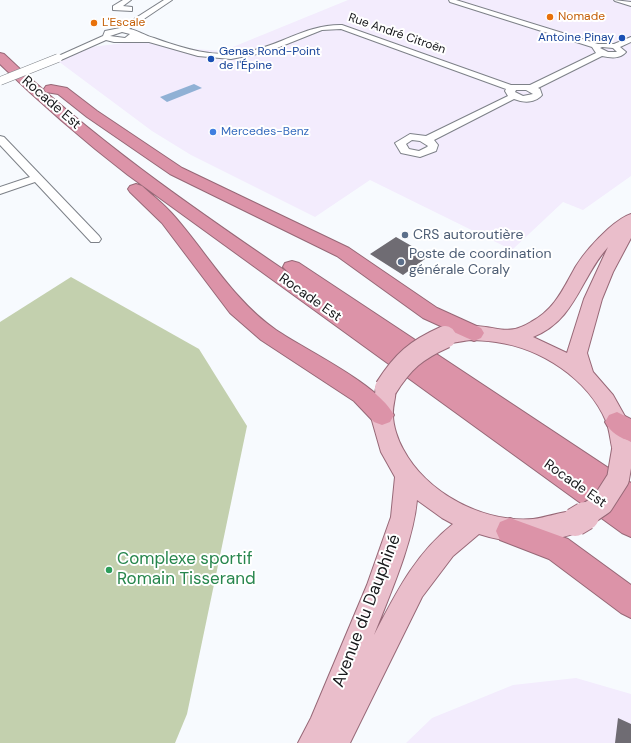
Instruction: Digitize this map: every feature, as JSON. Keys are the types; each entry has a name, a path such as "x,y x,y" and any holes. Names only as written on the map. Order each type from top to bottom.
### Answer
{"highway":[{"name":"Rocade Est","path":"2,51 96,141 192,215 631,524"},
{"path":"382,415 362,395 268,336 237,308 168,219 156,206 43,106 49,95 62,91 92,114 176,171 343,252 430,313 474,333"},
{"name":"Rocade Est","path":"49,95 102,131 208,209 631,498"},
{"path":"510,531 558,548 631,602"}],"main road":[{"path":"513,337 543,325 568,299 590,257 620,226 631,219"},
{"path":"583,373 577,353 593,298 620,240 631,227"},
{"path":"474,333 513,337 550,351 583,373 603,396 624,435 618,479 602,504 575,522 544,530 510,531 475,522 437,503 407,476 388,446 382,415 386,388 399,365 419,348 445,337 474,333"},
{"name":"Avenue du Dauphiné","path":"314,743 322,729 380,586 403,518 407,476"},
{"name":"Avenue du Dauphiné","path":"331,743 337,736 413,588 444,547 475,522"}],"street":[{"path":"128,0 116,8 129,10"},
{"path":"0,81 91,45 106,37 111,32 122,30 169,0"},
{"path":"617,0 631,4"},
{"path":"452,1 613,55 621,53 622,50 615,46 631,38"},
{"path":"127,39 134,33 141,19"},
{"name":"Rue André Citroën","path":"122,30 200,55 214,57 238,56 265,50 325,26 342,27 512,92 526,99 535,98 538,93 531,88 599,50"},
{"path":"106,37 116,40"},
{"name":"Rue André Citroën","path":"91,45 127,39 158,41"},
{"path":"427,140 512,92"},
{"path":"0,139 95,239"},
{"path":"0,191 37,178"}],"shaded area":[{"path":"348,0 631,0 631,176 583,210 563,202 512,250 370,180 315,217 191,155 152,131 58,61 91,47 133,42 140,38 180,48 223,51"},
{"path":"576,678 631,694 631,743 406,743 432,718 513,685"}],"green space":[{"name":"Complexe sportif Romain Tisserand","path":"71,277 199,349 247,426 187,714 175,743 0,743 0,322"}],"water":[{"path":"194,84 202,88 167,102 160,97"}],"building":[{"name":"Poste de coordination générale Coraly","path":"396,237 429,256 403,275 370,254"},
{"path":"618,718 631,724 631,743 615,743"}],"place":[{"name":"Nomade","path":"550,17"},
{"name":"L'Escale","path":"94,23"},
{"name":"Antoine Pinay","path":"622,38"},
{"name":"Genas Rond-Point de l'Épine","path":"211,59"},
{"name":"Mercedes-Benz","path":"213,132"},
{"name":"CRS autoroutière","path":"405,235"},
{"name":"Poste de coordination générale Coraly","path":"401,262"},
{"name":"Complexe sportif Romain Tisserand","path":"109,570"}]}
